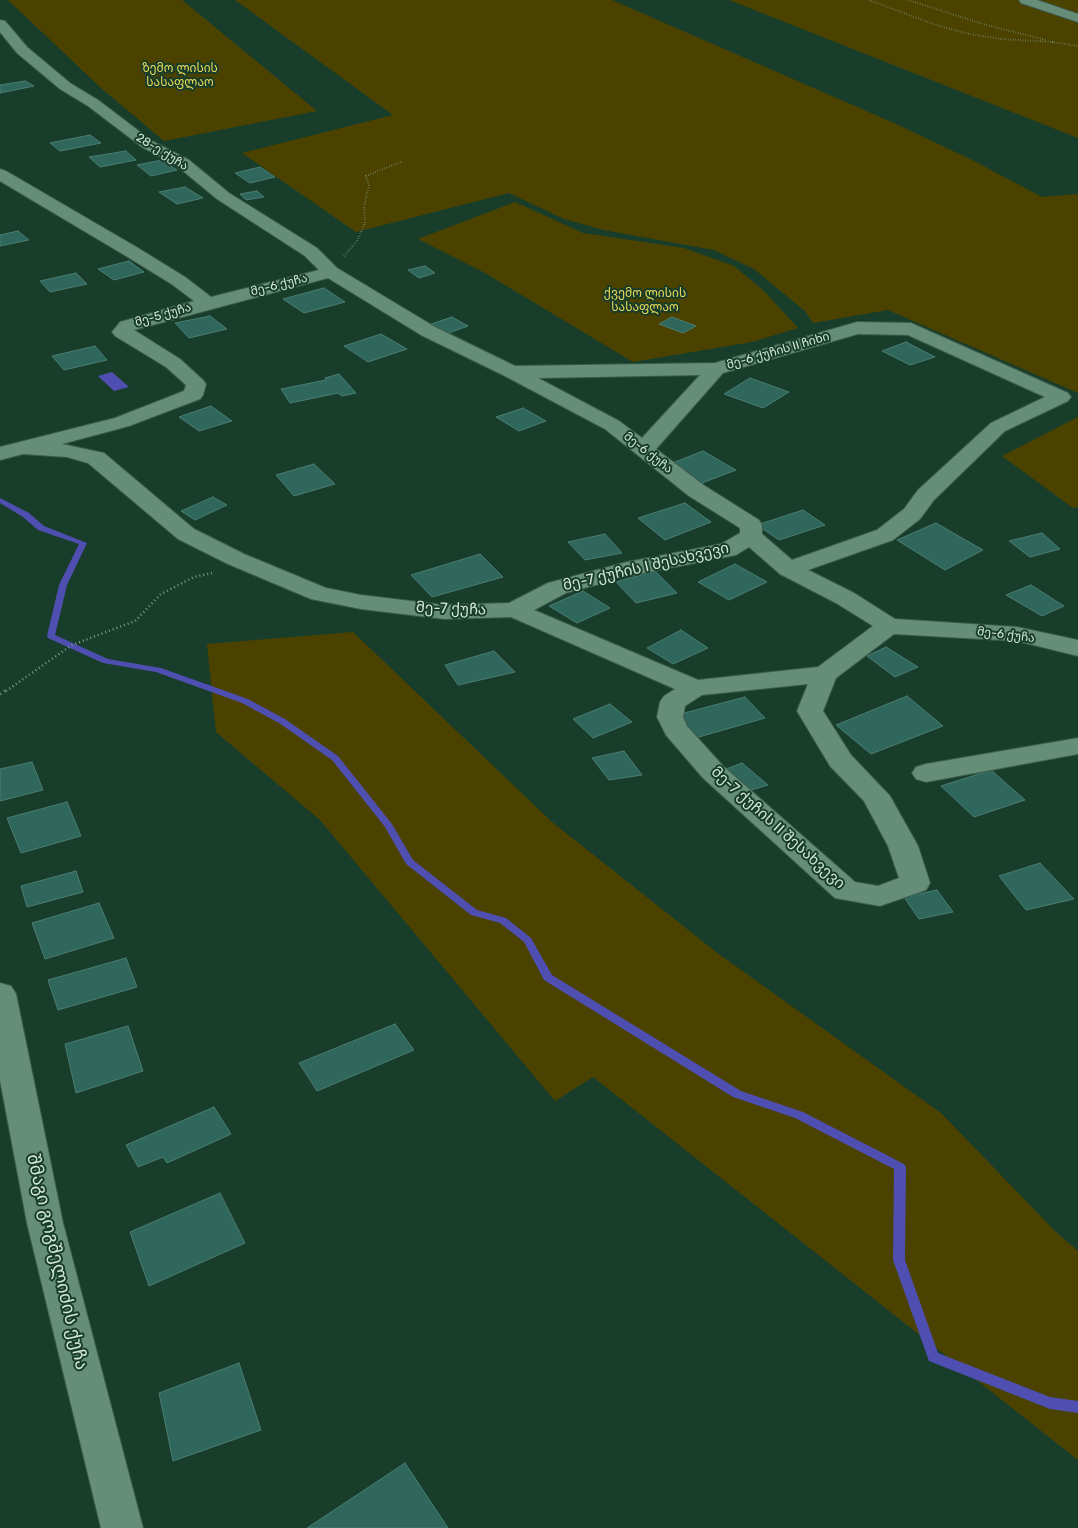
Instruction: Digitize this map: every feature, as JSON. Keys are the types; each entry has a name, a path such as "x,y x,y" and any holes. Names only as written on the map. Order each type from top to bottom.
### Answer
{"street":[{"path":"1025,0 1078,18"},
{"name":"28-ე ქუჩა","path":"0,24 22,50 65,86 93,103 147,144 183,164 224,196 311,252 331,272"},
{"name":"მე-5 ქუჩა","path":"0,174 179,281 208,303"},
{"name":"მე-6 ქუჩა","path":"208,303 331,272 428,331 512,372 612,425 697,491 751,525 751,536 788,569 845,598 889,626 1017,634 1078,648"},
{"name":"მე-5 ქუჩა","path":"0,454 122,422 193,395 196,384 173,363 122,332 127,326 208,303"},
{"name":"მე-6 ქუჩის II ჩიხი","path":"644,449 716,370 857,328 911,329 1061,397 998,427 926,495 912,514 885,535 788,569"},
{"path":"512,372 716,370"},
{"name":"მე-7 ქუჩა","path":"22,448 67,450 96,458 186,534 252,566 320,594 361,602 444,612 514,610 695,688 825,674"},
{"name":"მე-7 ქუჩის I შესახვევი","path":"514,610 557,588 627,570 728,550 751,536"},
{"path":"825,674 889,626"},
{"name":"მე-7 ქუჩის II შესახვევი","path":"695,688 673,702 670,717 675,729 713,772 846,891 880,896 915,883 903,846 876,796 840,760 810,710 825,674"},
{"path":"926,774 1078,746"},
{"name":"შმაგი გოგშელიძის ქუჩა","path":"0,994 45,1223 122,1528"}],"path":[{"path":"869,0 936,25 969,34 1001,39 1054,42"},
{"path":"908,0 1011,32 1078,46"},
{"path":"331,272 357,241 365,223 364,208 369,185 366,176 403,161"},
{"path":"0,694 72,646 135,621 161,594 186,581 194,577 252,566"}],"green space":[{"name":"ზემო ლისის სასაფლაო","path":"8,0 182,0 317,111 164,141 101,88"},
{"path":"235,0 612,0 896,124 972,160 1042,197 1078,194 1078,393 888,310 813,323 805,311 754,269 714,250 604,230 564,219 509,193 356,232 242,153 393,115"},
{"path":"729,0 1078,0 1078,138"},
{"name":"ქვემო ლისის სასაფლაო","path":"515,202 583,233 684,248 734,266 764,291 798,328 752,342 633,362 485,273 418,239"},
{"path":"1078,417 1078,507 1073,508 1002,456"},
{"path":"353,632 552,822 716,952 941,1113 1055,1231 1078,1251 1078,1460 593,1077 555,1101 320,820 216,732 207,644"}],"shaded area":[{"path":"112,372 129,387 114,391 98,376"}],"building":[{"path":"25,81 34,86 0,93 0,85"},
{"path":"90,135 101,143 60,151 50,143"},
{"path":"126,151 136,160 100,167 89,157"},
{"path":"162,160 177,170 151,176 137,165"},
{"path":"260,167 275,177 250,183 235,173"},
{"path":"185,187 203,198 177,204 159,192"},
{"path":"257,191 264,197 246,200 240,194"},
{"path":"18,231 29,240 0,246 0,235"},
{"path":"129,261 144,272 114,280 98,269"},
{"path":"425,266 435,273 419,278 408,270"},
{"path":"76,273 87,284 50,292 40,281"},
{"path":"324,288 345,302 304,313 283,299"},
{"path":"210,316 227,329 189,338 175,323"},
{"path":"452,317 468,326 446,334 431,324"},
{"path":"672,317 696,326 683,333 659,324"},
{"path":"381,334 407,349 368,362 344,346"},
{"path":"906,342 935,357 910,365 882,351"},
{"path":"95,346 107,360 64,370 52,356"},
{"path":"339,374 356,393 342,396 338,393 290,403 281,389 326,380 325,378"},
{"path":"750,378 789,392 763,408 724,394"},
{"path":"211,406 232,421 199,431 179,417"},
{"path":"523,408 546,421 519,431 496,417"},
{"path":"703,451 736,470 702,483 670,464"},
{"path":"314,464 335,484 294,496 276,475"},
{"path":"213,497 227,505 195,520 181,511"},
{"path":"685,503 711,522 665,540 638,518"},
{"path":"803,510 825,525 779,540 757,525"},
{"path":"936,523 983,550 945,570 897,540"},
{"path":"1042,533 1060,549 1030,557 1009,541"},
{"path":"605,534 622,553 585,560 568,542"},
{"path":"480,554 503,577 432,597 411,575"},
{"path":"735,564 767,582 729,600 698,582"},
{"path":"655,571 677,593 636,603 616,582"},
{"path":"1031,585 1064,606 1042,616 1006,595"},
{"path":"583,591 610,608 577,623 549,606"},
{"path":"681,630 708,648 673,664 647,648"},
{"path":"886,647 918,667 895,677 867,656"},
{"path":"494,651 515,672 458,685 445,665"},
{"path":"907,696 943,726 871,754 836,725"},
{"path":"745,697 765,718 692,739 673,716"},
{"path":"610,704 632,722 593,738 573,719"},
{"path":"624,751 642,775 609,780 592,758"},
{"path":"32,762 43,790 0,801 0,769"},
{"path":"742,763 768,785 741,793 718,772"},
{"path":"991,770 1025,800 974,817 941,786"},
{"path":"67,802 81,836 21,853 7,818"},
{"path":"1040,863 1074,899 1026,910 999,876"},
{"path":"76,871 83,892 27,907 21,886"},
{"path":"937,890 953,912 919,919 904,897"},
{"path":"99,903 114,938 45,959 32,923"},
{"path":"126,958 137,987 58,1010 48,980"},
{"path":"395,1024 414,1050 317,1091 299,1063"},
{"path":"128,1026 143,1071 76,1093 65,1044"},
{"path":"214,1107 231,1134 167,1163 163,1157 138,1167 126,1145"},
{"path":"220,1193 245,1243 149,1286 130,1232"},
{"path":"239,1363 261,1430 173,1461 159,1393"},
{"path":"405,1463 448,1528 307,1528"}],"waterway":[{"path":"0,500 26,515 41,528 83,543 63,585 51,636 106,661 158,670 245,701 282,721 335,758 389,826 409,862 474,913 503,920 528,940 548,977 737,1094 799,1115 900,1167 899,1260 933,1357 1050,1403 1078,1407"}]}
